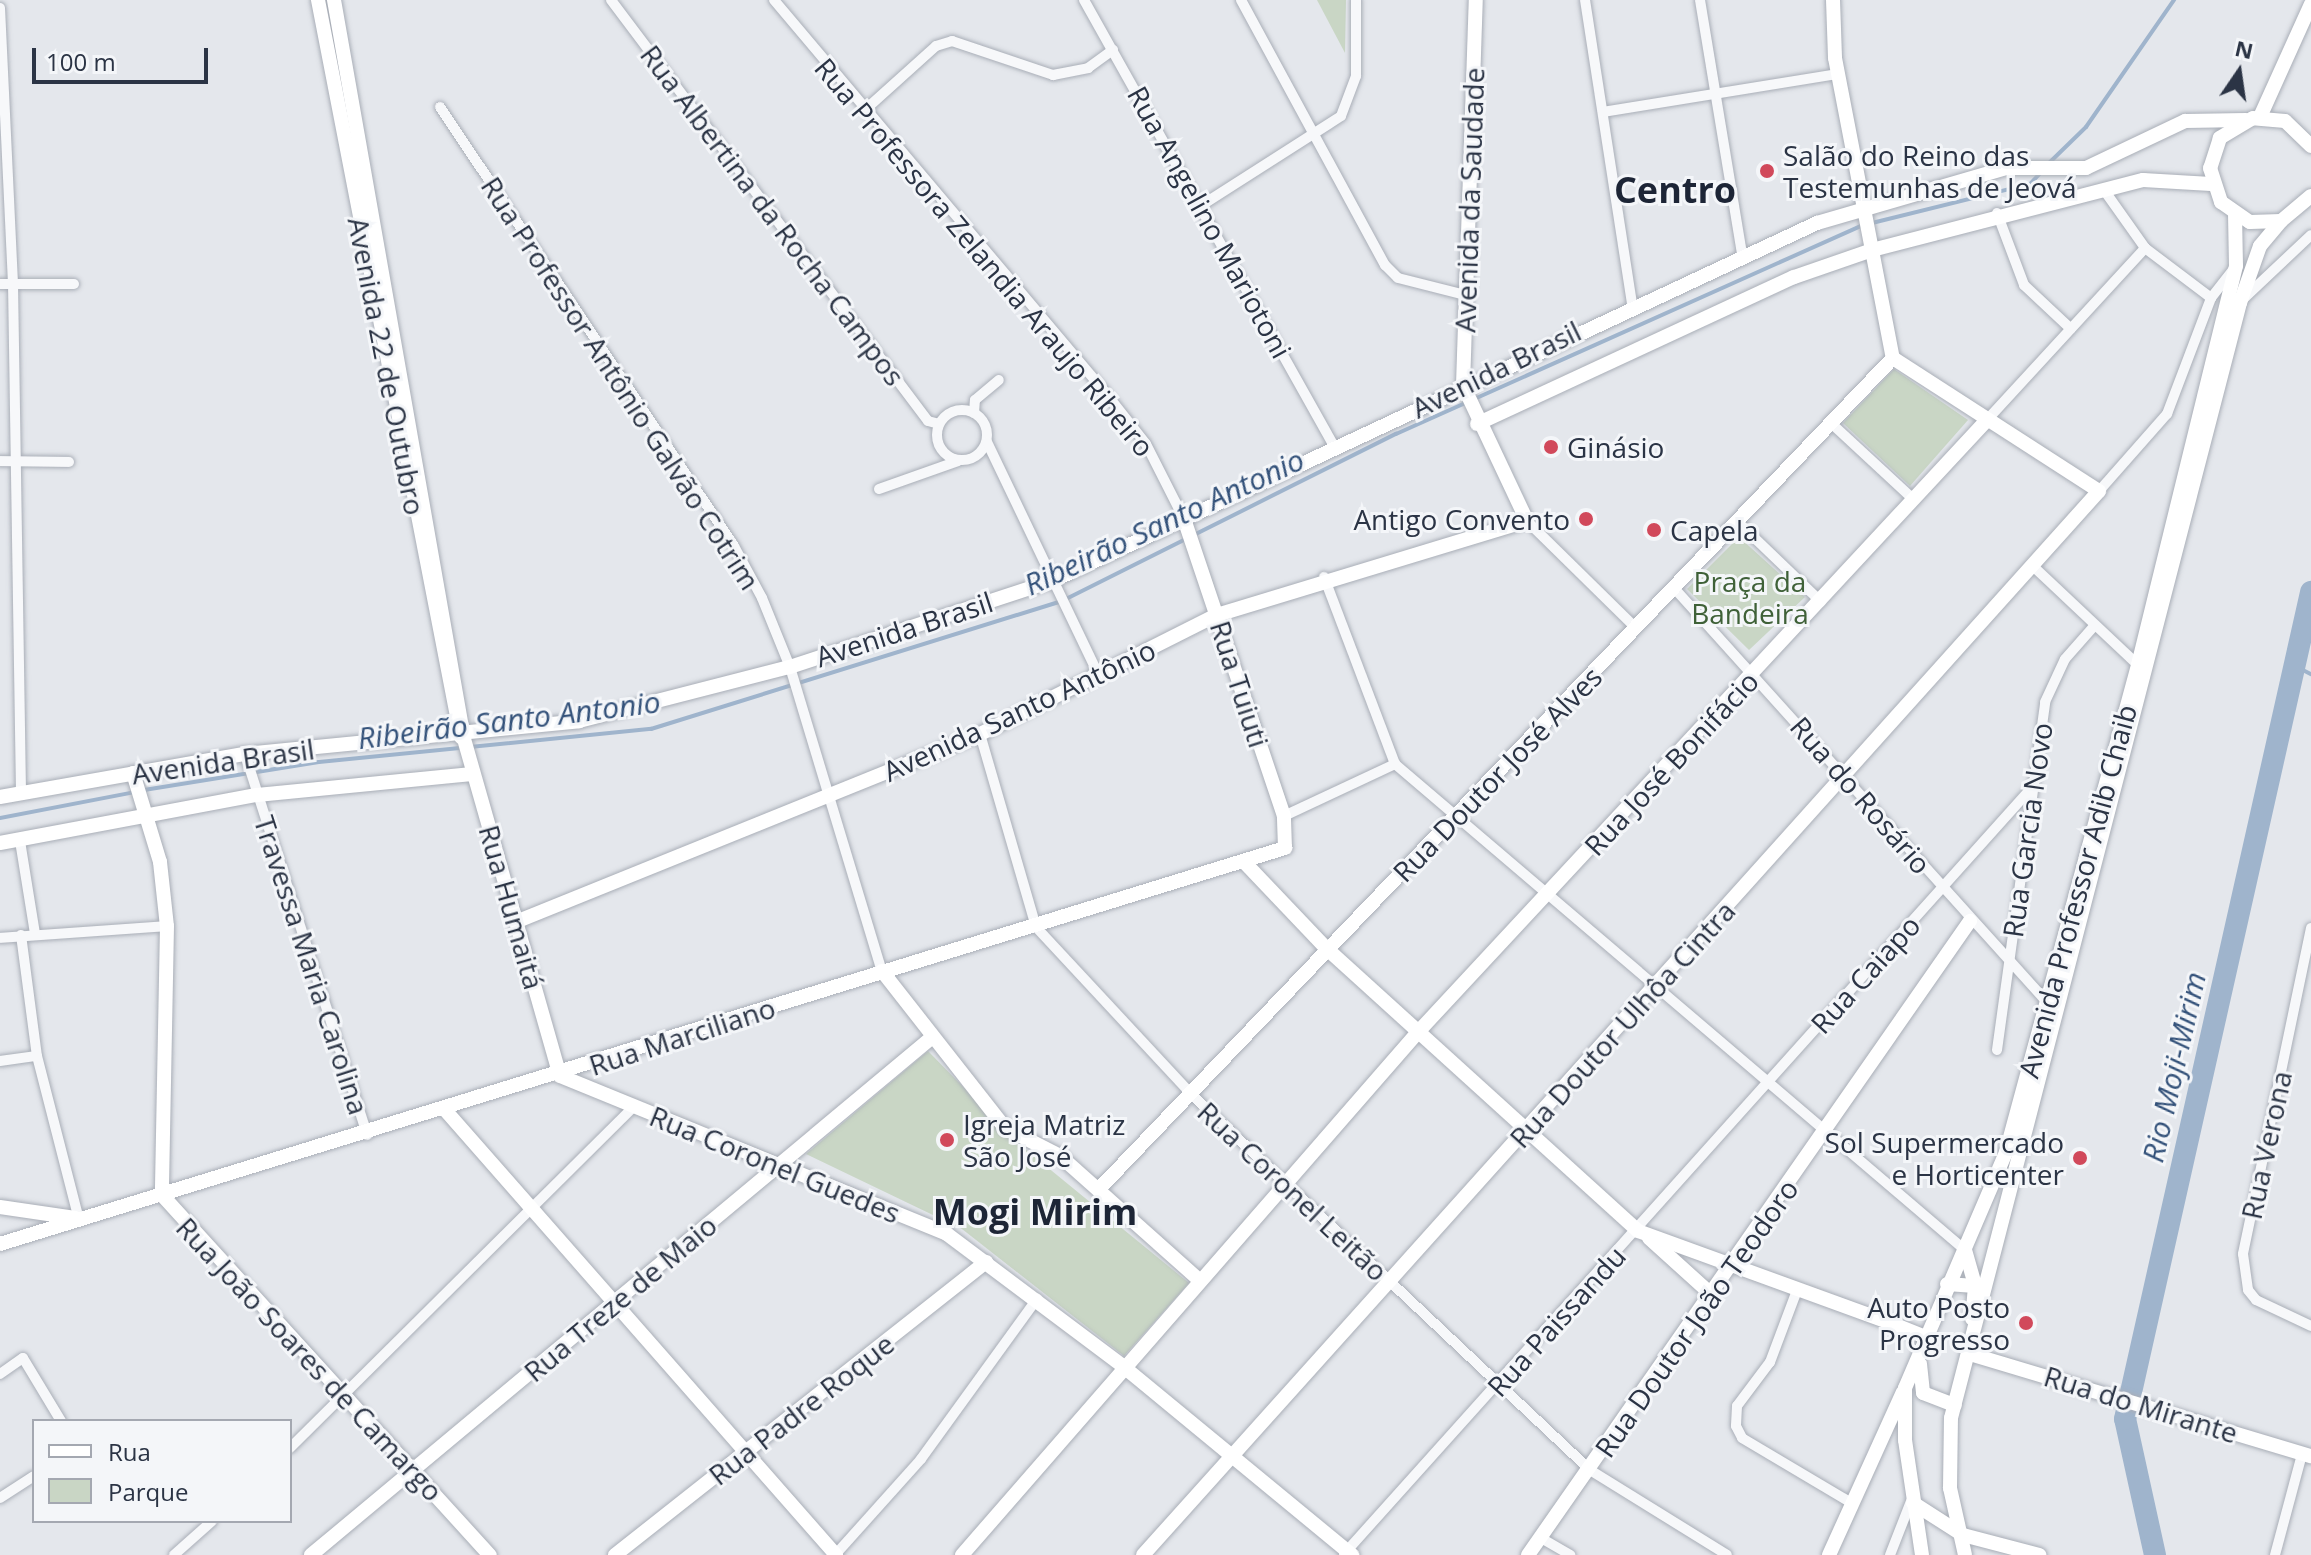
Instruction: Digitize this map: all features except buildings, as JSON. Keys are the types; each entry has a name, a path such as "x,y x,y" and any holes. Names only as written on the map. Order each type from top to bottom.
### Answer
{"street":[{"name":"Avenida 22 de Outubro","path":"318,0 463,736"},
{"name":"Avenida 22 de Outubro","path":"334,0 463,736"},
{"name":"Rua Albertina da Rocha Campos","path":"611,0 928,421 939,424"},
{"name":"Rua Angelino Mariotoni","path":"1084,0 1202,205 1334,446"},
{"path":"1241,0 1385,265 1398,278 1465,295"},
{"path":"1202,205 1315,139 1352,98 1356,0"},
{"name":"Avenida da Saudade","path":"1476,0 1465,295 1465,390 1476,419 1527,521 1636,628"},
{"path":"1585,0 1632,305"},
{"path":"1700,0 1742,254"},
{"path":"1833,0 1838,74 1893,358 1986,421 2099,491 2167,414 2211,298 2236,266"},
{"name":"Rua Professora Zelandia Araujo Ribeiro","path":"779,2 1146,444 1186,526"},
{"path":"2281,221 2235,216 2211,184 2217,145 2253,118 2311,4"},
{"path":"0,8 13,283 21,795"},
{"path":"866,109 921,58 952,41 1053,75 1088,68 1113,50"},
{"path":"1603,112 1838,74"},
{"name":"Rua Professor Antônio Galvão Cotrim","path":"440,107 734,546 792,672 882,971"},
{"name":"Avenida Brasil","path":"0,797 247,759 463,736 653,707 792,672 1055,587 1186,526 1334,446 1465,390 1632,305 1742,254 1865,211 2028,165 2062,169 2111,161 2185,121 2253,118"},
{"path":"2253,118 2285,121 2309,140"},
{"name":"Avenida Brasil","path":"1476,419 1871,245 1997,213 2168,178 2211,184"},
{"path":"2104,190 2145,248 2211,298"},
{"name":"Avenida Professor Adib Chaib","path":"1965,1555 1947,1450 1955,1405 2240,303 2260,246 2281,221 2311,196"},
{"path":"1997,213 2024,285 2071,329"},
{"name":"Avenida Professor Adib Chaib","path":"1922,1555 1911,1501 1905,1388 2006,1152 2138,665 2236,266 2235,216"},
{"path":"2240,303 2311,235"},
{"name":"Rua José Bonifácio","path":"962,1555 1284,1182 1419,1031 1757,673 2145,248"},
{"path":"0,284 74,284"},
{"name":"Rua Doutor José Alves","path":"1100,1188 1193,1096 1326,948 1462,815 1893,358"},
{"path":"974,413 975,400 999,380"},
{"path":"960,461 940,448 939,424 958,410 974,413 986,425 987,442 1099,676"},
{"path":"1831,423 1913,499"},
{"path":"879,489 977,456 987,442"},
{"path":"0,461 69,462"},
{"name":"Rua Doutor Ulhôa Cintra","path":"1143,1555 1236,1457 2099,491"},
{"name":"Avenida Santo Antônio","path":"518,921 980,734 1217,615 1324,577 1527,521"},
{"path":"1738,522 1821,602"},
{"name":"Rua Tuiuti","path":"1186,526 1284,816 1285,848"},
{"path":"2034,567 2138,665"},
{"path":"1324,577 1395,764 1462,815 1546,895 1657,985 1824,1133 1965,1250 1975,1286 1970,1354"},
{"name":"Rua do Rosário","path":"1675,589 1757,673 1970,921 2046,1001"},
{"name":"Rua Garcia Novo","path":"1997,1050 2027,793 2054,678 2095,625"},
{"name":"Rua Coronel Leitão","path":"980,734 1036,927 1193,1096 1590,1470 1727,1555"},
{"name":"Rua Humaitá","path":"463,736 560,1076"},
{"name":"Travessa Maria Carolina","path":"247,759 367,1135"},
{"path":"1284,816 1395,764"},
{"name":"Avenida Brasil","path":"0,843 255,788 471,768"},
{"name":"Rua João Soares de Camargo","path":"135,778 167,926 159,1091 162,1195 490,1555"},
{"name":"Rua Caiapo","path":"1768,1084 2027,793"},
{"path":"20,841 35,934"},
{"name":"Rua Marciliano","path":"0,1244 560,1076 882,971 1246,864 1285,848"},
{"path":"1246,864 1326,948 1712,1295"},
{"name":"Rua Doutor João Teodoro","path":"1528,1555 1733,1266 1970,921"},
{"path":"0,938 167,926"},
{"name":"Rua Verona","path":"2311,928 2243,1254 2256,1300 2311,1326"},
{"path":"0,1207 79,1219 37,1056 21,935"},
{"path":"882,971 929,1040 1005,1128 1060,1156 1100,1188 1199,1280"},
{"name":"Rua Treze de Maio","path":"311,1555 929,1040"},
{"path":"0,1061 37,1056"},
{"name":"Rua Coronel Guedes","path":"560,1076 947,1234 1124,1367 1236,1457 1347,1554"},
{"name":"Rua Paissandu","path":"1347,1554 1499,1383 1644,1235 1768,1084"},
{"path":"292,1446 535,1212 634,1106"},
{"path":"446,1111 618,1301 836,1555 921,1459 1037,1299"},
{"path":"1644,1235 1733,1266 1796,1293 1926,1337 1918,1385 1930,1398 1955,1405"},
{"name":"Rua Padre Roque","path":"615,1555 986,1262"},
{"path":"1947,1284 1975,1286"},
{"path":"1796,1293 1770,1362 1737,1406 1736,1426 1742,1438 1850,1502"},
{"name":"Rua do Mirante","path":"1970,1354 2115,1395 2306,1455"},
{"path":"0,1374 23,1358 60,1419"},
{"path":"1829,1555 1850,1502 1905,1388"},
{"path":"2275,1555 2306,1455"},
{"path":"0,1498 32,1477"},
{"path":"1890,1555 1911,1501 1963,1535 2039,1555"},
{"path":"174,1555 210,1523"},
{"path":"1541,1538 1571,1555"}],"green space":[{"path":"1317,0 1346,0 1345,53"},
{"path":"1894,369 1968,420 1910,486 1843,423"},
{"name":"Praça da Bandeira","path":"1739,537 1805,597 1749,650 1687,589"},
{"path":"928,1051 1019,1144 1189,1283 1124,1356 962,1229 806,1154"}],"waterway":[{"name":"Ribeirão Santo Antonio","path":"2049,163 2086,127 2174,0"},
{"name":"Ribeirão Santo Antonio","path":"1872,223 2030,184 2041,172"},
{"name":"Ribeirão Santo Antonio","path":"144,790 319,762 651,729 1060,602 1396,434 1863,225"},
{"name":"Rio Moji-Mirim","path":"2155,1555 2125,1419 2311,592"},
{"path":"2295,666 2311,674"},
{"name":"Ribeirão Santo Antonio","path":"0,818 135,792"}],"place":[{"name":"Salão do Reino das Testemunhas de Jeová","path":"1767,171"},
{"name":"Ginásio","path":"1551,447"},
{"name":"Antigo Convento","path":"1586,519"},
{"name":"Capela","path":"1654,530"},
{"name":"Igreja Matriz São José","path":"947,1140"},
{"name":"Sol Supermercado e Horticenter","path":"2080,1158"},
{"name":"Auto Posto Progresso","path":"2026,1323"}],"district":[{"name":"Centro","path":"1675,190"},
{"name":"Mogi Mirim","path":"1035,1212"}]}
